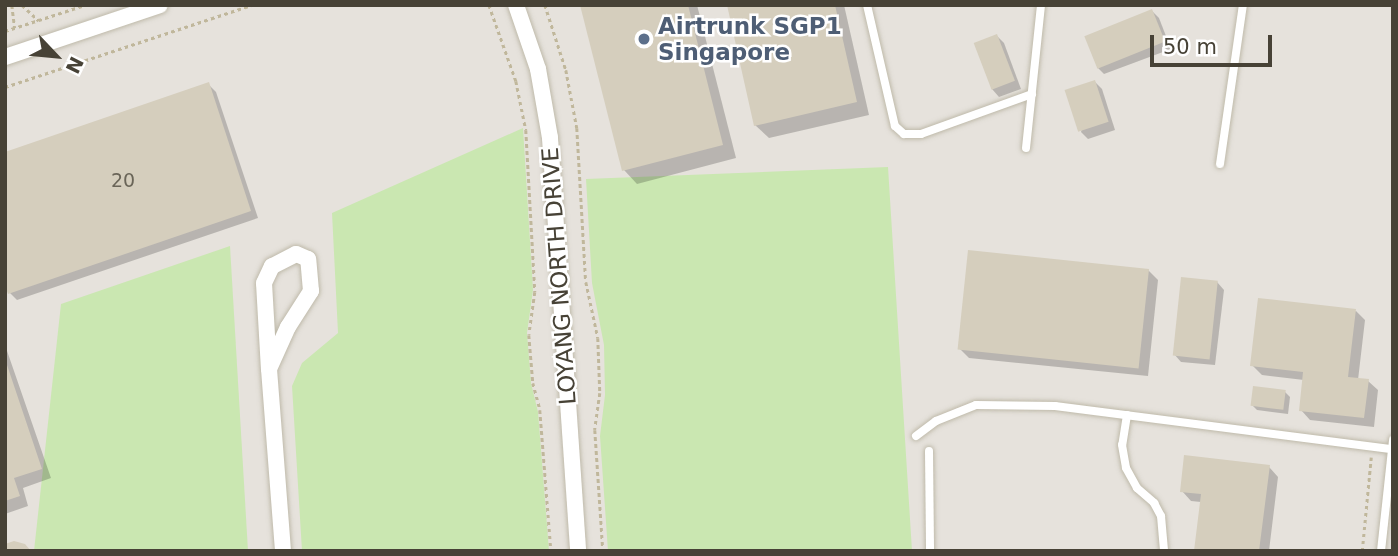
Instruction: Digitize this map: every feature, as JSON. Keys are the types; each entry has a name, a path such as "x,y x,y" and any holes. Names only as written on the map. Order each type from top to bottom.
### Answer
{"street":[{"path":"5,57 160,5"},
{"name":"LOYANG NORTH DRIVE","path":"516,5 538,69 550,138 578,551"},
{"path":"269,369 288,327 312,291 308,259 296,254 272,266 264,283 269,369 283,551"}],"lane":[{"path":"867,5 895,126 904,134 921,134 1031,93"},
{"path":"1026,148 1041,5"},
{"path":"1220,164 1243,5"},
{"path":"916,436 936,421 976,405 1055,406 1373,446 1392,444 1381,551"},
{"path":"1126,415 1122,446 1126,468 1137,488 1154,503 1161,516 1164,551"},
{"path":"929,451 930,551"}],"path":[{"path":"12,5 15,28"},
{"path":"22,5 39,21"},
{"path":"5,31 85,5"},
{"path":"5,87 251,5"},
{"path":"489,5 516,81 526,130 535,292 530,347 533,383 540,410 551,551"},
{"path":"545,5 566,69 577,128 586,282 598,338 600,393 595,430 603,551"},
{"path":"1362,551 1373,446"}],"shaded area":[{"path":"5,5 1393,5 1393,551 5,551"}],"green space":[{"path":"523,128 533,290 527,333 531,383 538,412 549,551 302,551 292,386 302,363 338,333 332,213"},
{"path":"888,167 912,551 608,551 600,436 605,395 604,345 592,283 586,179"},
{"path":"230,246 248,551 34,551 61,304"}],"building":[{"path":"580,5 688,5 723,145 622,171"},
{"path":"727,5 835,5 857,102 754,126"},
{"path":"1152,9 1165,41 1097,69 1084,36"},
{"path":"997,34 1015,81 992,90 974,43"},
{"path":"1095,80 1109,122 1078,132 1065,90"},
{"path":"209,82 251,211 8,294 5,286 5,152"},
{"path":"968,250 1149,269 1139,368 958,349"},
{"path":"1181,277 1218,281 1210,359 1173,356"},
{"path":"1258,298 1356,309 1348,377 1369,379 1364,418 1299,411 1303,372 1250,366"},
{"path":"5,359 42,469 14,478 20,496 5,501"},
{"path":"1253,386 1286,390 1283,410 1251,406"},
{"path":"1184,455 1270,465 1259,551 1194,551 1201,494 1180,492"},
{"path":"14,541 25,544 31,551 5,551 5,544"}],"place":[{"name":"Airtrunk SGP1 Singapore","path":"644,39"}]}
